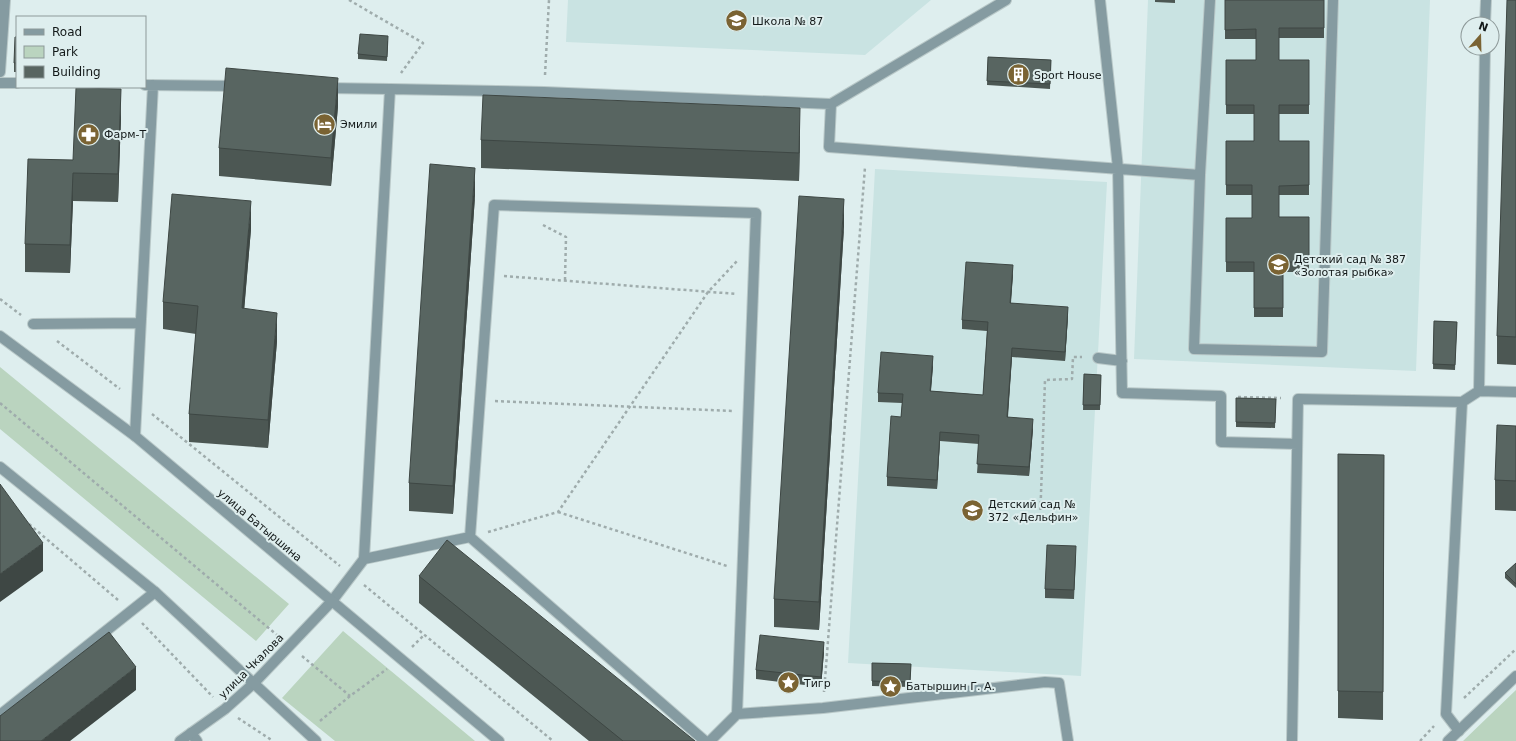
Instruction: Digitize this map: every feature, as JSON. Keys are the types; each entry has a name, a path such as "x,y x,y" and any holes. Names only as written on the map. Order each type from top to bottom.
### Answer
{"street":[{"path":"0,72 5,0"},
{"path":"319,88 544,92 831,104 1006,0"},
{"path":"1100,0 1118,168 1122,393 1221,396 1221,442 1297,444"},
{"path":"1210,0 1200,175 1194,349 1322,352 1333,0"},
{"path":"1485,16 1486,0"},
{"path":"1479,391 1485,56"},
{"path":"0,83 16,83"},
{"path":"134,436 149,85 248,86"},
{"path":"390,89 364,559 470,537"},
{"path":"831,104 829,147 1118,168 1141,172 1200,175"},
{"path":"470,537 494,205 756,214 737,714"},
{"path":"33,324 140,323"},
{"name":"улица Батыршина","path":"0,336 134,436 499,741"},
{"path":"1098,358 1122,361"},
{"path":"1292,741 1298,399 1462,402 1479,391 1516,392"},
{"path":"1459,731 1446,714 1462,402"},
{"path":"2,470 155,592 316,741"},
{"path":"470,537 705,741"},
{"name":"улица Чкалова","path":"180,741 194,737 253,684 332,601 364,559"},
{"path":"0,715 155,592"},
{"path":"1448,741 1516,676"},
{"path":"710,741 737,714 823,708 1045,682 1059,683 1068,741"}],"path":[{"path":"349,0 424,43 390,89"},
{"path":"544,92 549,0"},
{"path":"823,708 866,150"},
{"path":"539,223 566,237 565,280"},
{"path":"558,512 628,407 708,292 755,242"},
{"path":"489,275 753,295"},
{"path":"0,299 136,401 352,575 553,741"},
{"path":"1040,522 1045,380 1072,379 1073,357 1098,358"},
{"path":"1221,396 1298,399"},
{"path":"480,401 749,412"},
{"path":"0,403 350,696"},
{"path":"470,537 558,512 743,571"},
{"path":"306,732 350,696 401,658 424,635"},
{"path":"1420,741 1446,714 1516,649"}],"shaded area":[{"name":"Школа № 87","path":"568,0 931,0 865,55 566,42"},
{"name":"Детский сад № 387 «Золотая рыбка»","path":"1148,0 1430,0 1416,371 1134,359"},
{"name":"Детский сад № 372 «Дельфин»","path":"875,169 1107,182 1081,676 848,663"}],"green space":[{"path":"0,367 289,604 256,641 0,429"},
{"path":"343,631 475,741 335,741 282,698"},
{"path":"1516,690 1516,741 1463,741"}],"building":[{"path":"1225,0 1324,0 1324,28 1279,28 1279,60 1309,60 1309,105 1279,105 1279,141 1309,141 1309,185 1279,186 1279,217 1309,217 1309,262 1283,262 1283,308 1254,308 1254,262 1226,262 1226,218 1252,218 1252,185 1226,185 1226,141 1254,141 1254,105 1226,105 1226,60 1256,60 1256,29 1225,30"},
{"path":"1507,0 1516,0 1516,337 1497,336"},
{"path":"360,34 388,36 387,57 358,54"},
{"path":"15,37 16,37 16,63 14,63"},
{"name":"Sport House","path":"988,57 1051,60 1050,84 987,81"},
{"path":"226,68 338,78 331,158 219,148"},
{"path":"76,88 121,89 118,174 73,173 70,245 25,244 28,159 73,160"},
{"path":"483,95 800,108 799,153 481,140"},
{"path":"430,164 475,168 453,486 409,483"},
{"path":"172,194 251,201 242,308 277,313 268,420 189,414 198,306 163,302"},
{"path":"799,196 844,199 819,602 774,599"},
{"path":"966,262 1013,265 1010,303 1068,307 1065,352 1012,348 1007,417 1033,419 1029,467 977,464 979,435 940,432 937,480 887,477 891,416 901,417 903,394 878,393 881,352 933,356 930,391 983,395 988,322 962,320"},
{"path":"1434,321 1457,322 1455,365 1433,364"},
{"path":"1084,374 1101,375 1100,405 1083,405"},
{"path":"1236,398 1276,399 1275,423 1236,422"},
{"path":"1497,425 1516,426 1516,481 1495,480"},
{"path":"1338,454 1384,455 1383,692 1338,691"},
{"path":"0,484 43,543 0,574"},
{"path":"447,540 695,741 623,741 419,576"},
{"path":"1047,545 1076,546 1074,590 1045,589"},
{"path":"1516,563 1516,584 1505,573"},
{"path":"109,632 136,667 41,741 0,741 0,716"},
{"path":"760,635 824,642 821,677 756,670"},
{"path":"872,663 911,664 910,682 872,681"}],"place":[{"name":"Школа № 87","path":"737,21"},
{"name":"Sport House","path":"1019,75"},
{"name":"Эмили","path":"324,124"},
{"name":"Фарм-Т","path":"88,134"},
{"name":"Детский сад № 387 «Золотая рыбка»","path":"1279,265"},
{"name":"Детский сад № 372 «Дельфин»","path":"973,510"},
{"name":"Тигр","path":"788,683"},
{"name":"Батыршин Г. А.","path":"891,686"}]}
